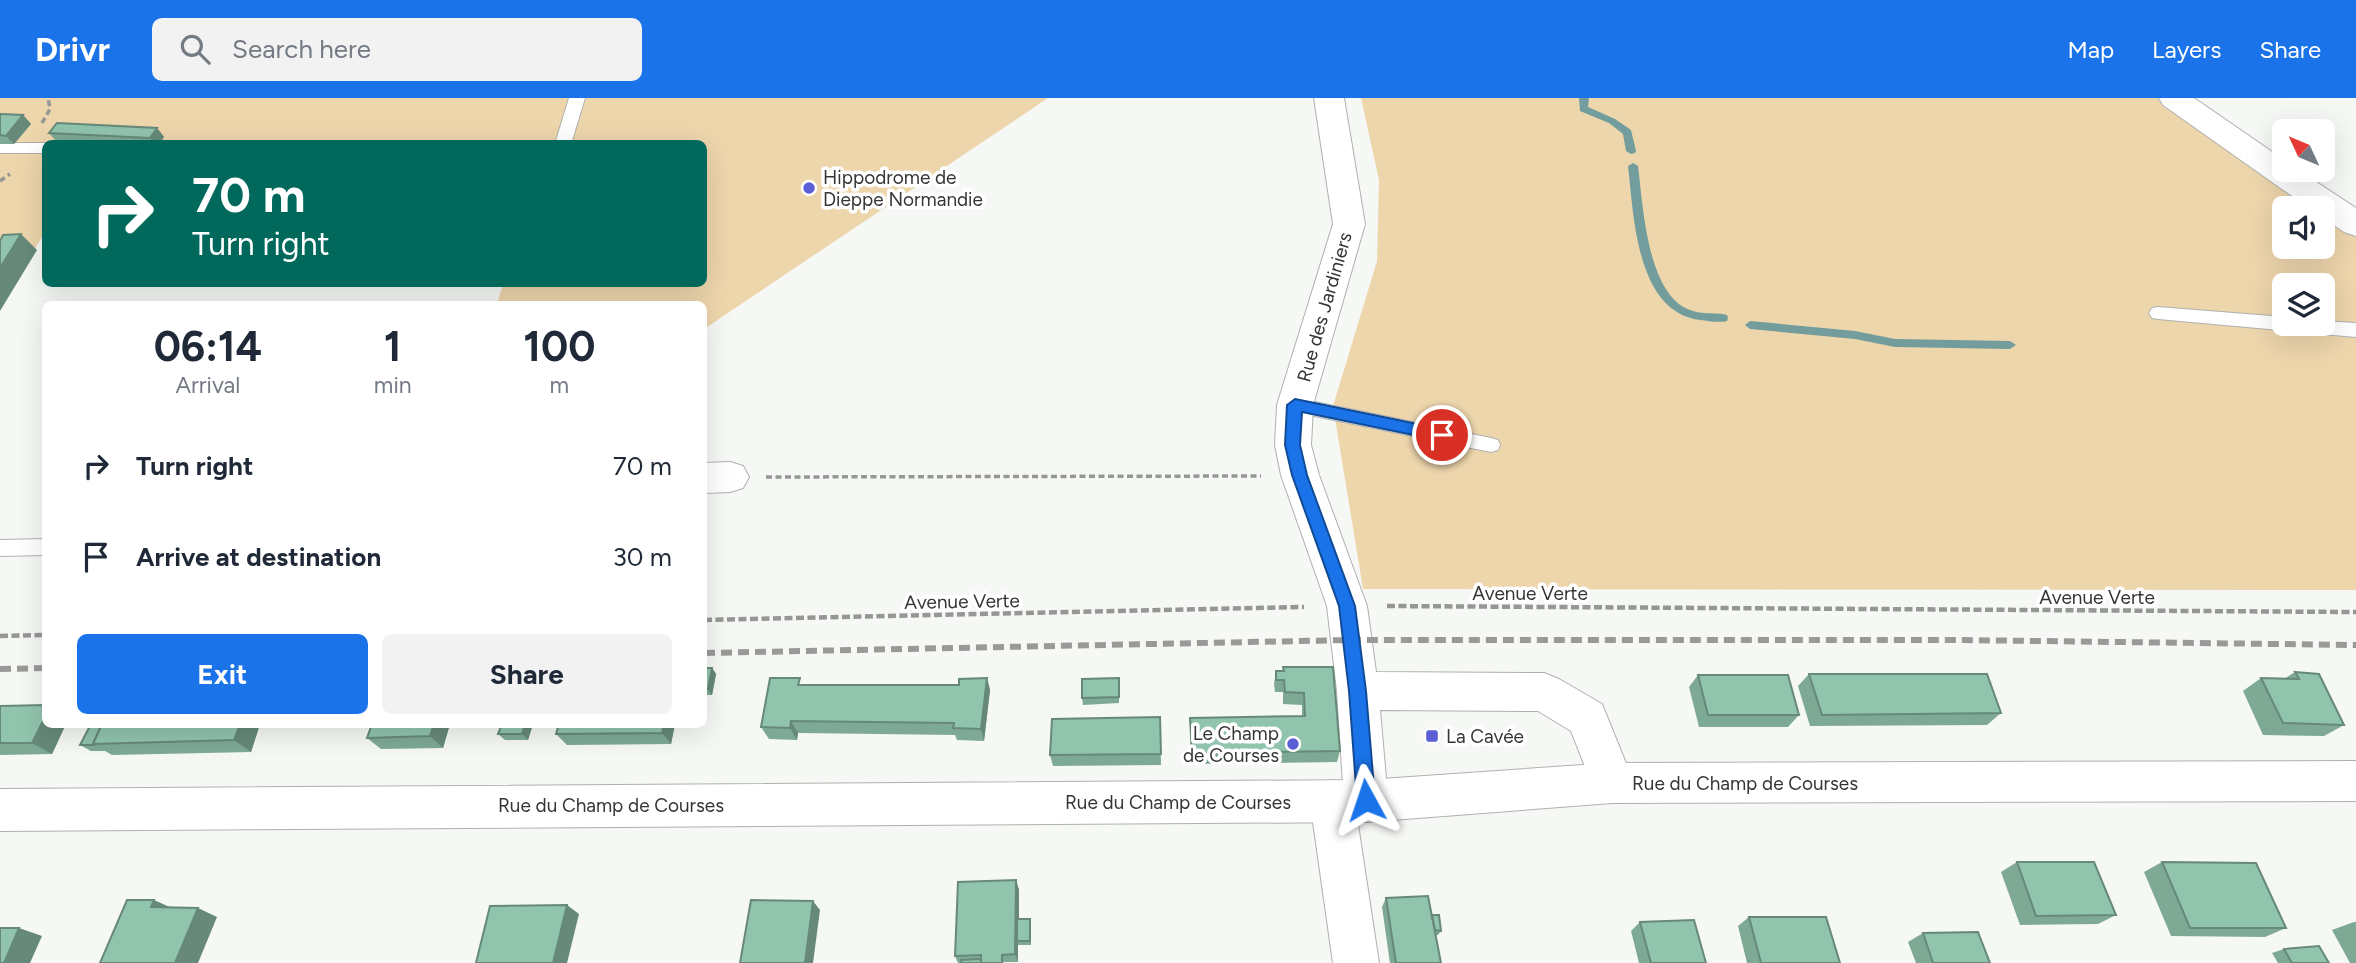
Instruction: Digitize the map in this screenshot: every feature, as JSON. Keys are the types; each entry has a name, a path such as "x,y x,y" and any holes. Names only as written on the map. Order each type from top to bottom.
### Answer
{"main road":[{"name":"Rue des Jardiniers","path":"1329,98 1349,224 1295,405 1293,445 1300,475 1347,606 1357,691 1349,801 1356,963"},
{"path":"2174,98 2356,224"},
{"path":"1357,691 1544,692 1587,718 1612,783"},
{"name":"Rue du Champ de Courses","path":"0,810 1349,801 1612,783 2356,781"}],"lane":[{"path":"564,140 577,98"},
{"path":"0,148 42,148"},
{"path":"2158,313 2356,330"},
{"path":"1295,405 1491,445"},
{"path":"0,548 42,547"}],"path":[{"path":"717,477 1210,478 1300,475"},
{"name":"Avenue Verte","path":"707,620 1347,606 2356,612"},
{"path":"0,636 42,635"}],"shaded area":[{"name":"Hippodrome de Dieppe Normandie","path":"0,98 1048,98 707,327 707,301 498,301 502,287 707,287 707,140 42,140 42,237 0,308"},
{"path":"1361,98 2161,98 2224,146 2272,178 2272,182 2279,182 2300,196 2272,196 2272,259 2335,259 2335,220 2356,234 2356,590 1363,589 1333,406 1377,261 1379,180"}],"building":[{"path":"0,114 23,115 6,136 0,135"},
{"path":"57,123 157,128 150,138 49,133"},
{"path":"21,234 0,268 0,241 3,235"},
{"path":"1283,667 1333,667 1340,751 1192,753 1190,718 1305,716 1304,693 1285,692 1284,680 1276,680 1276,671 1284,671"},
{"path":"707,668 712,668 708,689"},
{"path":"2295,672 2319,674 2344,725 2283,723 2261,678 2299,679"},
{"path":"1809,674 1987,674 2001,713 1822,715"},
{"path":"1698,675 1788,675 1799,715 1708,715"},
{"path":"770,678 800,678 798,685 959,685 959,679 987,678 981,729 953,728 954,723 791,721 790,728 761,727"},
{"path":"1119,678 1119,697 1082,698 1082,679"},
{"path":"42,705 42,723 32,743 0,743 0,706"},
{"path":"1160,717 1161,754 1050,755 1052,719"},
{"path":"89,728 100,728 93,744 95,745 80,745"},
{"path":"100,728 238,728 234,740 93,744"},
{"path":"371,728 433,728 430,736 367,738"},
{"path":"500,728 524,728 522,734 498,734"},
{"path":"558,728 663,728 662,733 556,734"},
{"path":"2017,862 2094,862 2116,915 2036,916"},
{"path":"2162,862 2256,863 2286,928 2190,928"},
{"path":"1016,880 1015,954 1002,955 1002,963 981,963 981,955 955,956 958,882"},
{"path":"1428,896 1441,963 1396,963 1386,898"},
{"path":"127,900 154,900 151,907 198,908 175,963 100,963"},
{"path":"751,900 813,901 805,963 740,963"},
{"path":"567,905 553,963 476,963 490,906"},
{"path":"1432,915 1439,915 1441,931 1435,930"},
{"path":"1749,917 1826,917 1840,963 1761,963"},
{"path":"1017,919 1030,919 1030,941 1017,941"},
{"path":"1694,920 1706,963 1651,963 1640,922"},
{"path":"0,928 19,928 4,963 0,963"},
{"path":"1978,932 1990,963 1933,963 1923,933"},
{"path":"2319,946 2329,963 2292,963 2284,949"},
{"path":"981,959 981,963 961,963 961,960"}],"waterway":[{"path":"1584,98 1583,109 1612,121 1628,132 1631,151"},
{"path":"1633,166 1645,248 1660,289 1671,304 1685,313 1723,318"},
{"path":"1750,325 1855,335 1895,343 2010,345"}],"railway":[{"path":"707,653 1351,640 1958,640 2356,645"},
{"path":"0,669 42,668"}],"place":[{"name":"Hippodrome de Dieppe Normandie","path":"809,188"},
{"name":"La Cavée","path":"1432,736"},
{"name":"Le Champ de Courses","path":"1293,744"}],"route":[{"path":"1366,800 1347,606 1300,475 1293,445 1295,405 1442,435"}]}
